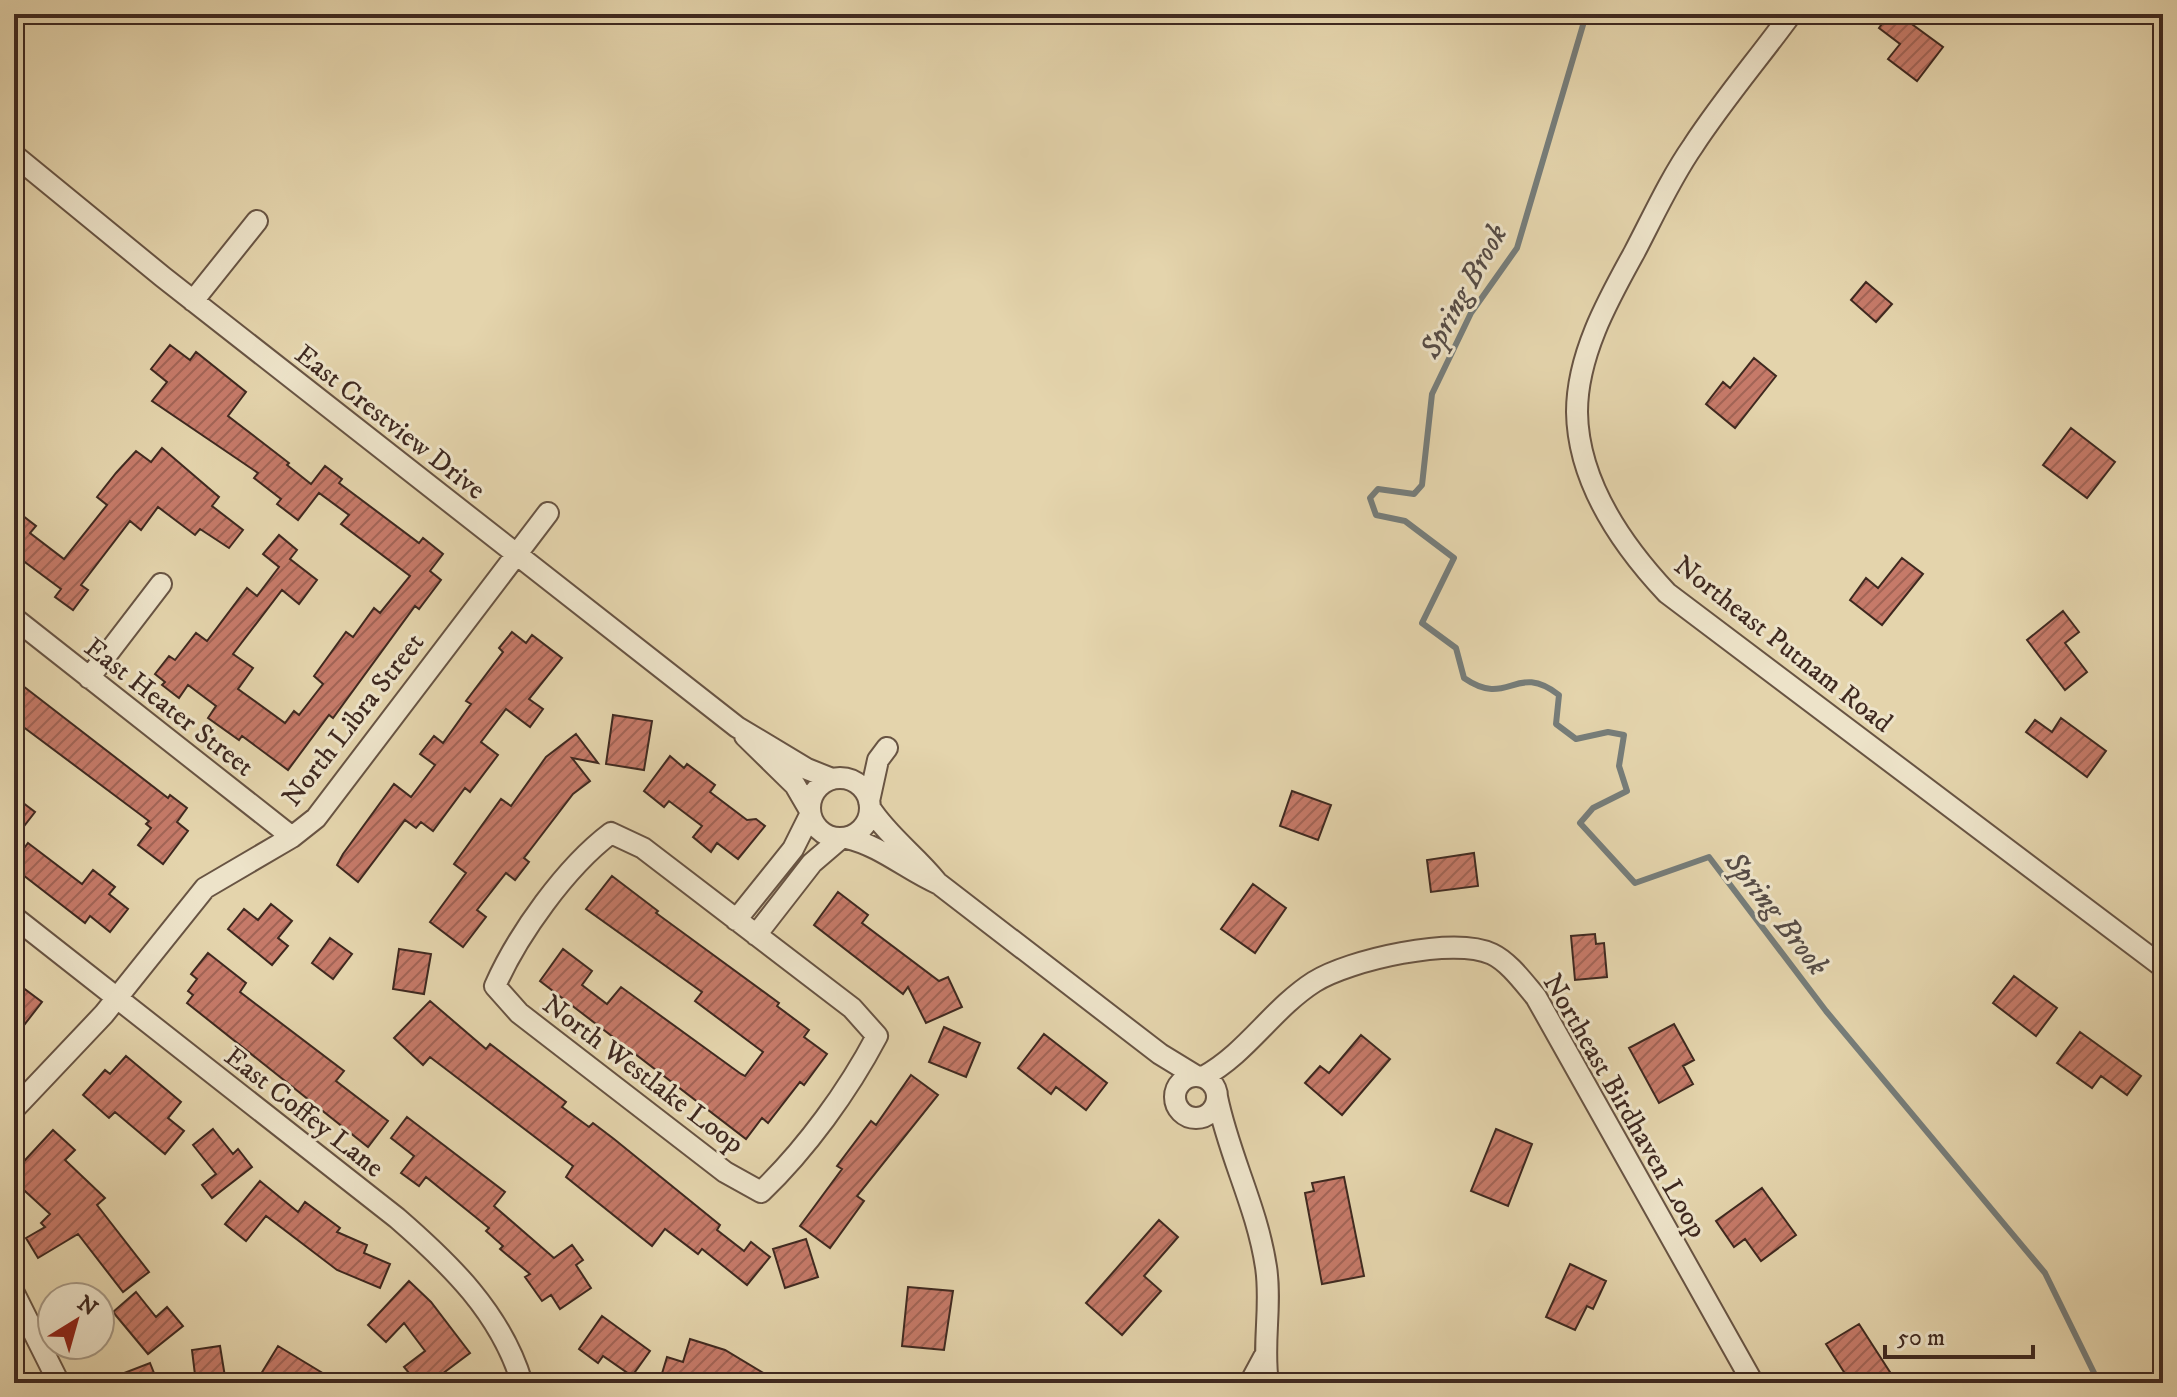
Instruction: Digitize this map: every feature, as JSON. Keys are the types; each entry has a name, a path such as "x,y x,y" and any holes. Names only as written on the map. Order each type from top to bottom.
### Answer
{"street":[{"name":"Northeast Putnam Road","path":"1791,14 1692,147 1609,299 1585,358 1577,411 1584,457 1608,517 1632,556 1667,593 2163,967"},
{"name":"East Crestview Drive","path":"14,155 193,301 737,727 807,769 836,778"},
{"path":"193,301 257,221"},
{"name":"North Libra Street","path":"14,1109 116,999 205,888 292,837 316,818 548,513"},
{"path":"89,678 161,584"},
{"name":"East Heater Street","path":"14,618 292,837"},
{"name":"East Crestview Drive","path":"737,727 770,765 795,785 810,812"},
{"path":"736,920 793,849 810,812 815,790 882,754 864,827 812,863 756,935"},
{"path":"836,778 858,784 886,830 913,853 939,884"},
{"path":"810,812 821,832 874,846 902,867 939,884 1160,1054 1208,1085 1226,1144 1256,1216 1266,1269 1268,1320 1264,1357 1268,1383"},
{"name":"North Westlake Loop","path":"611,833 643,848 756,935 852,1008 877,1036 861,1065 783,1171 761,1192 725,1172 519,1013 495,986 508,956 586,852 611,833"},
{"name":"East Coffey Lane","path":"14,917 397,1218 455,1268 498,1327 522,1383"},
{"name":"Northeast Birdhaven Loop","path":"1208,1085 1296,996 1316,981 1343,968 1438,946 1468,946 1495,955 1536,997 1753,1383"},
{"path":"1160,1054 1176,1090 1178,1109 1195,1118 1226,1144"},
{"path":"1176,1090 1184,1079 1208,1085"},
{"path":"1195,1118 1207,1114 1208,1085"},
{"path":"14,1293 59,1383"},
{"path":"1250,1383 1264,1357"}],"building":[{"path":"1889,14 1898,14 1943,47 1917,81 1888,59 1900,44 1879,28"},
{"path":"1866,282 1892,304 1876,322 1851,300"},
{"path":"170,345 190,360 196,352 246,392 228,416 311,484 325,466 342,479 339,483 419,543 423,538 443,554 430,571 441,580 419,609 415,606 333,718 329,715 288,770 242,736 239,740 208,718 216,706 188,685 179,698 162,685 165,682 155,674 169,656 175,660 196,633 207,641 247,588 257,596 279,567 263,554 279,535 297,550 290,559 317,580 299,604 282,590 233,654 253,668 238,689 285,723 294,711 299,715 323,684 314,676 346,632 353,637 374,608 380,613 410,576 341,524 349,515 319,493 298,520 277,504 281,499 254,478 258,473 152,401 167,382 151,369"},
{"path":"1754,358 1776,376 1735,428 1706,404 1723,382 1730,388"},
{"path":"2071,428 2115,462 2087,498 2043,465"},
{"path":"162,448 219,497 212,506 243,530 229,548 200,529 195,535 158,507 141,530 130,521 81,585 88,590 73,610 55,597 61,589 14,554 22,539 14,533 14,509 36,526 30,533 64,559 107,505 97,497 116,473 136,451 151,462"},
{"path":"1902,558 1923,574 1882,625 1850,600 1866,578 1878,588"},
{"path":"2063,611 2079,632 2065,643 2087,672 2065,690 2027,640"},
{"path":"512,632 526,643 532,635 562,658 529,699 543,709 530,727 506,709 481,742 498,755 470,792 465,788 433,831 421,822 416,828 405,820 358,882 337,865 343,854 394,784 411,797 435,765 420,754 434,736 443,743 471,704 466,701 503,652 499,648"},
{"path":"14,679 168,798 170,795 187,808 177,822 188,831 163,864 138,845 151,828 146,824 149,821 14,720"},
{"path":"613,715 652,721 644,770 606,764"},
{"path":"2061,718 2106,751 2087,777 2026,732 2035,720 2052,732"},
{"path":"576,734 598,763 572,758 590,781 573,794 524,858 529,862 515,880 506,873 477,910 486,917 463,947 430,922 466,873 454,864 501,799 511,806 546,757"},
{"path":"670,756 684,768 687,764 715,785 710,792 747,820 756,819 765,826 738,859 717,843 711,852 693,837 702,826 669,801 664,807 644,791"},
{"path":"1292,791 1331,805 1318,840 1280,826"},
{"path":"14,796 35,812 14,839"},
{"path":"28,843 82,884 93,870 115,887 109,894 128,909 110,932 90,916 85,923 14,868 14,862"},
{"path":"1474,853 1478,886 1431,892 1427,860"},
{"path":"612,876 658,911 656,913 779,1003 777,1006 809,1030 804,1037 827,1054 804,1085 800,1082 768,1123 762,1118 746,1139 540,981 563,949 592,971 582,985 607,1004 621,987 741,1074 745,1076 763,1052 695,1001 702,992 586,909"},
{"path":"1253,884 1286,908 1255,953 1221,929"},
{"path":"838,892 868,915 862,923 939,981 948,977 962,1007 926,1023 908,987 903,994 814,925"},
{"path":"271,904 292,921 278,938 288,946 272,965 228,929 244,909 258,920"},
{"path":"1595,934 1596,944 1604,943 1607,977 1575,980 1571,936"},
{"path":"330,938 352,954 333,979 312,963"},
{"path":"399,949 431,954 424,994 393,989"},
{"path":"208,953 246,983 240,992 344,1071 336,1081 388,1121 368,1147 187,1003 193,995 188,991 197,979 191,974"},
{"path":"2014,976 2057,1008 2036,1036 1993,1003"},
{"path":"14,981 42,1002 14,1038"},
{"path":"430,1001 486,1049 490,1044 566,1102 562,1107 589,1127 593,1123 614,1139 720,1225 717,1230 744,1251 751,1242 770,1257 747,1285 702,1249 698,1254 665,1229 652,1246 566,1177 573,1166 430,1057 423,1065 394,1038"},
{"path":"1674,1024 1694,1060 1683,1066 1693,1084 1659,1103 1629,1048"},
{"path":"944,1027 980,1043 966,1077 929,1062"},
{"path":"2080,1032 2141,1076 2127,1095 2101,1076 2092,1088 2057,1063"},
{"path":"1044,1034 1107,1083 1086,1110 1056,1087 1051,1094 1018,1068"},
{"path":"1361,1035 1390,1059 1342,1115 1305,1083 1320,1066 1329,1073"},
{"path":"126,1056 181,1102 168,1118 184,1131 165,1154 115,1112 109,1118 83,1095 105,1070 110,1074"},
{"path":"911,1075 938,1095 857,1196 864,1201 830,1248 800,1226 842,1169 837,1166 871,1121 876,1125"},
{"path":"407,1117 505,1192 494,1206 554,1258 572,1245 583,1260 576,1265 591,1288 560,1309 551,1295 542,1301 525,1277 530,1274 500,1249 503,1246 486,1231 489,1228 426,1177 419,1186 401,1173 414,1156 391,1138"},
{"path":"213,1129 233,1154 238,1149 252,1167 212,1198 202,1185 216,1174 193,1145"},
{"path":"1496,1129 1532,1144 1508,1206 1471,1191"},
{"path":"53,1130 75,1150 65,1160 105,1198 97,1205 149,1272 123,1292 78,1234 38,1258 26,1238 45,1227 41,1223 50,1214 14,1181 14,1172"},
{"path":"1344,1177 1364,1276 1322,1284 1305,1193 1314,1191 1312,1183"},
{"path":"260,1181 298,1212 305,1202 340,1228 337,1232 367,1245 364,1253 390,1264 380,1288 337,1270 266,1216 246,1241 225,1224"},
{"path":"1762,1188 1796,1235 1761,1261 1745,1239 1734,1247 1716,1221"},
{"path":"1159,1220 1178,1237 1144,1276 1161,1291 1122,1335 1086,1303"},
{"path":"806,1239 818,1277 785,1288 773,1249"},
{"path":"1570,1264 1606,1281 1593,1309 1587,1306 1575,1330 1546,1317"},
{"path":"409,1281 431,1302 470,1353 430,1383 417,1383 404,1367 425,1351 404,1323 386,1342 368,1325"},
{"path":"908,1287 953,1291 944,1350 902,1346"},
{"path":"136,1292 156,1317 167,1307 183,1326 148,1354 116,1316 116,1309"},
{"path":"602,1316 650,1351 632,1376 603,1356 598,1363 579,1349"},
{"path":"1859,1324 1897,1383 1851,1383 1826,1344"},
{"path":"690,1339 725,1350 780,1383 671,1383 660,1380 667,1357 683,1362"},
{"path":"220,1346 226,1383 196,1383 192,1350"},
{"path":"278,1346 339,1383 276,1383 261,1374"},
{"path":"150,1363 158,1383 101,1382"}],"waterway":[{"name":"Spring Brook","path":"1580,14 1583,25 1517,248 1471,313 1432,394 1422,485 1414,494 1378,489 1370,498 1376,515 1405,521 1454,558 1422,623 1456,648 1464,678 1492,689 1532,682 1544,686 1559,695 1556,724 1576,739 1608,732 1624,735 1619,766 1627,791 1593,808 1580,823 1635,883 1709,857 1826,1011 2045,1273 2099,1383"}]}
